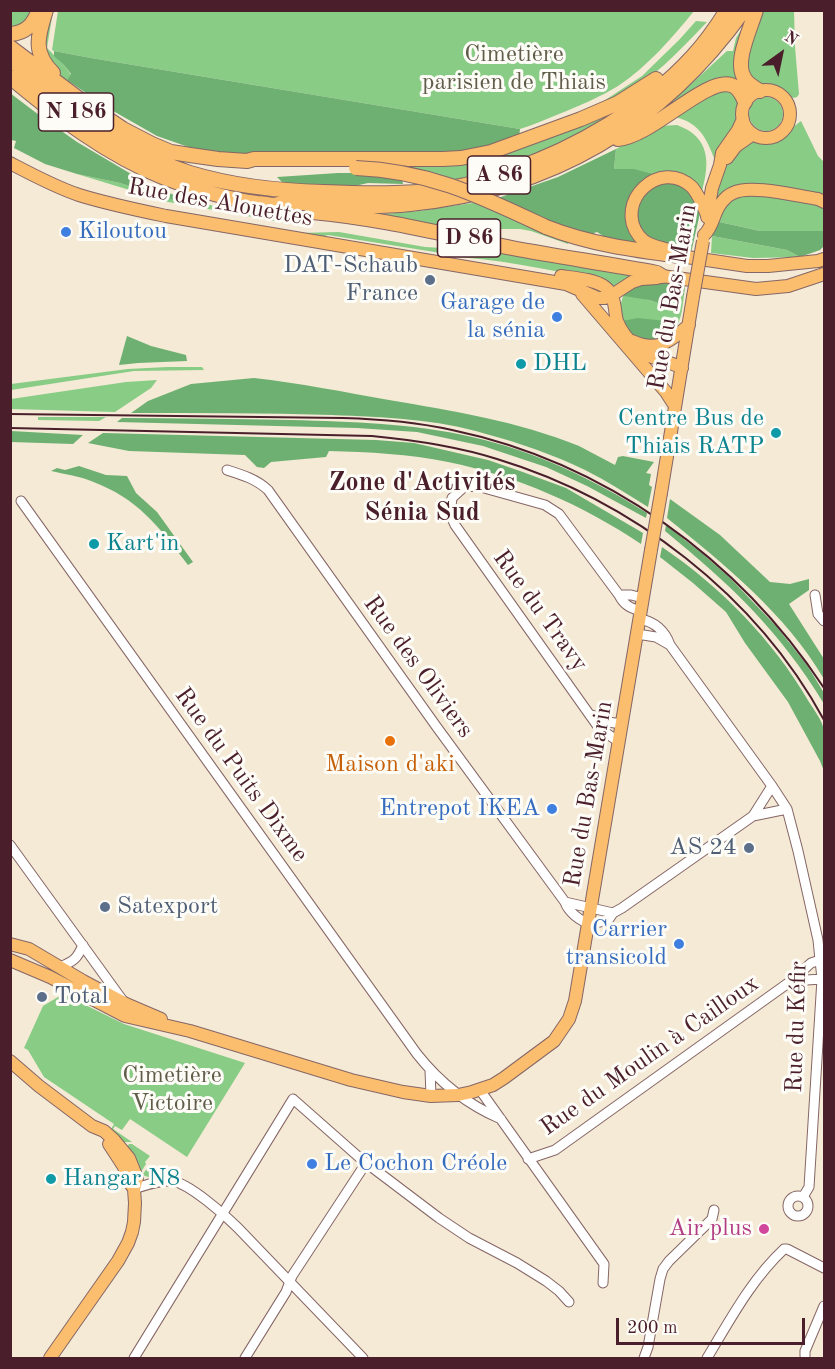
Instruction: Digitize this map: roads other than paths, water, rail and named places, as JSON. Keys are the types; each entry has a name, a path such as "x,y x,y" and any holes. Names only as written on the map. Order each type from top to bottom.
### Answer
{"highway":[{"path":"10,34 23,32 29,28 39,10"},
{"path":"46,10 38,34 40,54 48,67 69,86 72,94"},
{"name":"A 86","path":"143,161 255,187 309,192 396,193 466,185 536,162 585,139 642,101 692,57 727,10"},
{"name":"A 86","path":"143,161 177,182 224,197 276,205 288,202 350,206 408,204 472,195 543,173 574,160 611,139 651,110 709,56 744,10"},
{"path":"756,10 741,57 740,68 745,79 760,91"},
{"path":"10,47 123,129 163,149 179,154 247,161 254,159 443,159 491,152 582,119 618,103 638,92 703,43"},
{"name":"N 186","path":"10,59 143,161"},
{"name":"N 186","path":"10,77 88,137 112,152 143,161"},
{"path":"611,139 626,138 660,120 711,87 722,84 735,86 745,102"},
{"name":"D 86","path":"247,161 395,171 434,180 472,193 566,235 600,244 680,256"},
{"name":"D 86","path":"276,205 283,210 336,215 450,234 510,248 657,273 662,276"}],"main road":[{"path":"772,90 783,96 789,106 790,116 786,128 777,135 765,137 753,134 743,119 745,102 750,96 760,91 772,90"},
{"name":"Rue du Bas-Marin","path":"10,960 125,1016 190,1031 351,1080 403,1092 431,1096 458,1095 480,1090 504,1078 554,1041 566,1026 575,1001 712,188 722,153 743,119"},
{"path":"720,165 736,146 753,134"},
{"name":"Rue des Alouettes","path":"10,164 78,194 125,208 429,261"},
{"path":"680,256 675,252 649,244 640,237 632,215 633,203 639,192 647,183 661,178 679,180 689,184 697,193 707,215"},
{"path":"704,238 710,230 716,209 734,192 754,189 825,202"},
{"path":"801,262 825,251"},
{"name":"D 86","path":"680,256 747,266 768,266 825,259"},
{"path":"429,261 566,284 598,298 612,295 632,282 662,276"},
{"path":"429,261 462,261 588,281 604,286 612,295 618,322 628,339 644,354 672,362 682,368"},
{"name":"D 86","path":"662,276 756,289 788,286 825,274"},
{"path":"579,291 666,392 675,406"},
{"path":"628,339 645,345 660,345 669,342 689,325"},
{"path":"640,362 676,370 682,368"},
{"name":"Rue du Bas-Marin","path":"12,945 29,949 126,1004 190,1031"},
{"path":"10,1061 27,1077 92,1126 116,1154 134,1189 134,1222 128,1243 50,1359"}],"street":[{"name":"Rue des Oliviers","path":"227,470 258,481 268,490 571,912 589,923"},
{"name":"Rue du Travy","path":"619,742 598,728 454,525 450,514 452,498 464,487 477,486 544,505 559,513 626,605 640,615"},
{"name":"Rue du Puits Dixme","path":"21,501 430,1070 458,1095 481,1110 501,1119"},
{"path":"619,595 643,598"},
{"path":"815,595 818,614 825,621"},
{"name":"Rue du Kéfir","path":"640,615 666,636 670,645 787,809 818,940 822,979 809,1187 803,1197"},
{"path":"637,634 657,637 670,645"},
{"path":"590,714 608,722 622,724"},
{"path":"589,923 606,920 753,816 772,786"},
{"path":"753,816 787,809"},
{"path":"10,845 137,1020"},
{"path":"565,902 613,913"},
{"path":"60,967 73,962 83,945"},
{"name":"Rue du Moulin à Cailloux","path":"528,1159 555,1150 791,981 811,963 820,960"},
{"path":"69,987 89,976 98,966"},
{"name":"Rue du Moulin à Cailloux","path":"791,981 822,979"},
{"path":"430,1070 431,1096"},
{"path":"480,1090 604,1264 603,1283"},
{"path":"134,1359 293,1099 366,1163 448,1225 546,1281 569,1302"},
{"path":"245,1359 286,1292 292,1276 366,1163"},
{"path":"134,1189 162,1182 176,1182 224,1214 359,1357"},
{"path":"644,1359 663,1269 711,1219 714,1210"},
{"path":"707,1359 767,1265 785,1248 825,1268"},
{"path":"803,1358 825,1306"}],"railway":[{"path":"10,414 371,419 438,427 508,445 563,466 615,492 664,523 709,558 752,598 790,641 824,688"},
{"path":"10,428 372,436 451,447 497,459 547,477 595,500 642,527 686,558 726,593 763,632 796,675 824,720"}],"place":[{"name":"Kiloutou","path":"66,232"},
{"name":"DAT-Schaub France","path":"430,280"},
{"name":"Garage de la sénia","path":"557,317"},
{"name":"DHL","path":"521,364"},
{"name":"Centre Bus de Thiais RATP","path":"776,433"},
{"name":"Kart'in","path":"94,544"},
{"name":"Maison d'aki","path":"390,741"},
{"name":"Entrepot IKEA","path":"552,809"},
{"name":"AS 24","path":"749,848"},
{"name":"Satexport","path":"105,907"},
{"name":"Carrier transicold","path":"679,944"},
{"name":"Total","path":"42,997"},
{"name":"Le Cochon Créole","path":"312,1164"},
{"name":"Hangar N8","path":"51,1179"},
{"name":"Air plus","path":"764,1229"}],"district":[{"name":"Zone d'Activités Sénia Sud","path":"422,498"}],"park label":[{"name":"Cimetière parisien de Thiais","path":"514,69"},
{"name":"Cimetière Victoire","path":"172,1090"}]}
